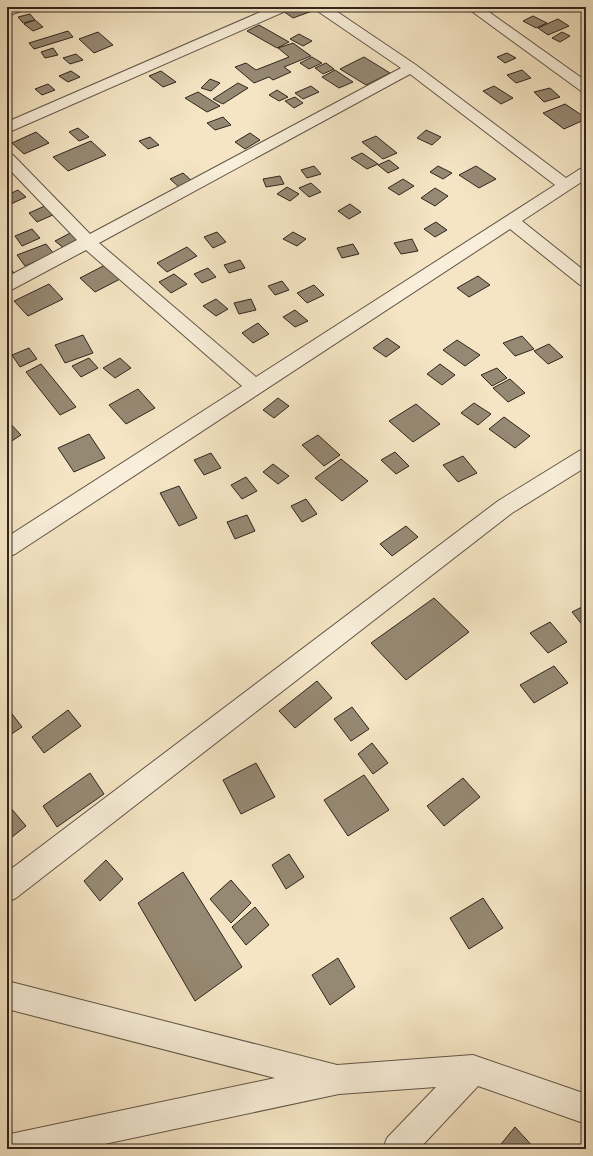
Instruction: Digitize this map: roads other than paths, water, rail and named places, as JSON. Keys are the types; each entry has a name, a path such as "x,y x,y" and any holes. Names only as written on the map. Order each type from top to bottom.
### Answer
{"street":[{"path":"7,12 19,7"},
{"path":"7,128 282,7"},
{"path":"321,7 411,68 566,185"},
{"path":"473,7 586,88"},
{"path":"7,285 411,68"},
{"path":"7,158 87,241 255,387"},
{"path":"7,548 586,172"},
{"path":"512,221 586,281"},
{"path":"7,889 505,507 586,457"},
{"path":"7,995 340,1080"},
{"path":"398,1149 473,1070"},
{"path":"10,1149 340,1080 473,1070 586,1109"}]}
